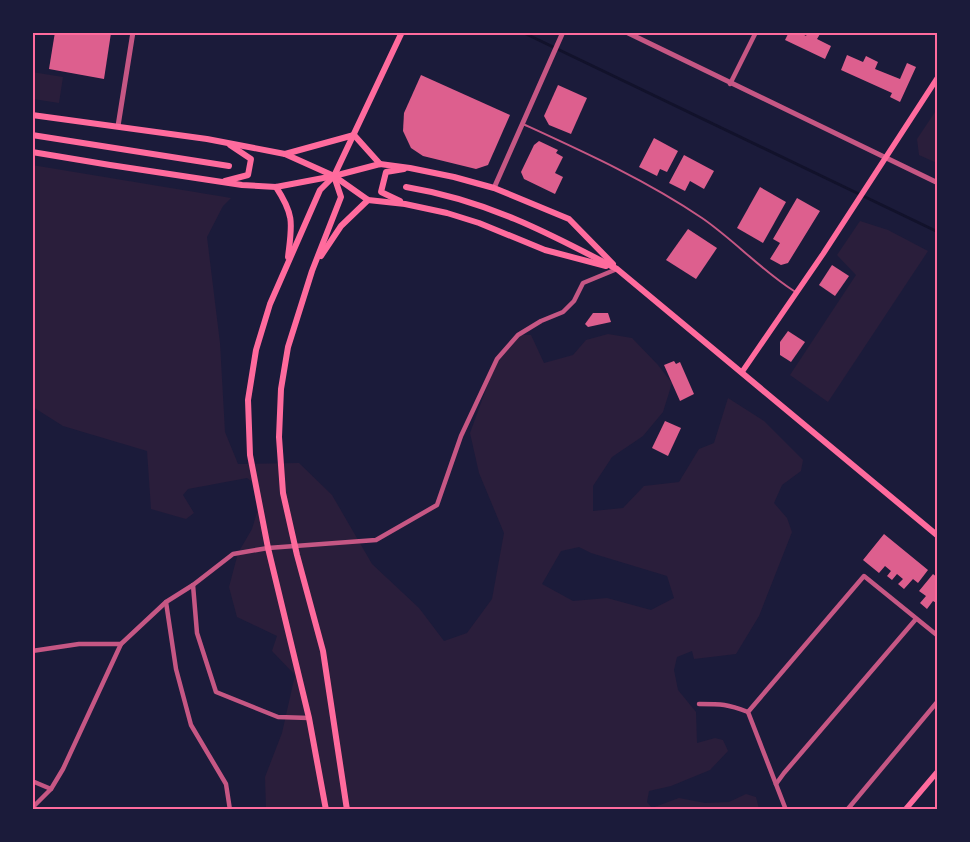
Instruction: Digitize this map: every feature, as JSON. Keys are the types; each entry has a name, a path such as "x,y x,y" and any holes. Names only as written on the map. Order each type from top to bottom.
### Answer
{"main road":[{"path":"326,810 308,718 268,548 250,455 248,400 256,350 270,304 320,190 334,176 402,32"},
{"path":"742,372 938,77"},
{"path":"32,115 118,126 285,154 334,176 368,200 405,204 447,213 479,223 545,250 617,269"},
{"path":"32,135 229,166"},
{"path":"285,154 354,135"},
{"path":"354,135 380,164"},
{"path":"222,182 248,175 251,158 228,144"},
{"path":"32,152 222,182 276,187 334,176 380,164 454,177 494,188 569,218 617,269 938,536"},
{"path":"405,204 380,192 386,172 410,168"},
{"path":"334,176 341,197 312,271 288,347 281,389 279,437 283,484 295,546 323,651 347,810"},
{"path":"276,187 291,213 292,231 287,264"},
{"path":"406,187 463,201 524,222 617,269"},
{"path":"312,271 341,226 368,200"},
{"path":"905,810 938,771"}],"street":[{"path":"118,126 133,32"},
{"path":"494,188 563,32"},
{"path":"626,32 730,84 938,183"},
{"path":"730,84 756,32"},
{"path":"32,808 51,789 63,769 121,644 166,602 234,554 268,548 376,540 437,505 461,436 497,358 518,335 540,321 563,312 574,301 583,283 587,280 617,269"},
{"path":"748,712 864,576 938,636"},
{"path":"192,585 197,633 216,692 278,717 308,718"},
{"path":"166,602 176,668 191,725 226,784 230,810"},
{"path":"776,784 916,619"},
{"path":"32,651 79,644 121,644"},
{"path":"847,810 938,701"},
{"path":"699,704 724,704 736,706 748,712 786,810"},
{"path":"32,780 51,789"}],"lane":[{"path":"522,124 582,151 662,192 704,220 796,293"}],"shaded area":[{"path":"32,72 63,77 59,103 33,99"},
{"path":"937,109 937,163 919,155 917,139"},
{"path":"32,165 231,198 223,206 207,237 220,343 225,432 238,464 299,463 332,495 372,564 419,608 444,641 467,633 492,599 504,533 479,473 470,433 497,359 518,335 531,335 544,363 573,355 586,340 608,334 632,338 672,383 663,412 643,436 612,457 593,486 593,511 623,508 644,486 679,482 699,449 714,443 728,398 764,421 803,460 801,471 782,485 774,503 787,518 792,532 759,616 736,654 694,659 692,651 677,657 674,670 678,690 696,712 697,743 715,738 723,740 728,751 710,770 671,786 649,791 647,802 652,808 679,798 705,803 729,802 746,794 756,797 759,809 266,809 265,777 282,733 295,675 272,651 277,636 237,617 229,587 238,553 252,529 261,499 257,485 247,478 188,489 183,495 194,513 186,519 151,509 147,451 63,426 33,407","holes":["579,547 591,553 667,576 674,598 651,610 607,598 573,601 542,584 561,551"]},
{"path":"860,221 888,230 928,251 828,402 790,375 856,275 837,255"}],"building":[{"path":"55,32 111,33 104,79 49,69"},
{"path":"789,32 799,32 806,36 808,32 820,34 817,39 831,46 825,59 785,40"},
{"path":"847,55 863,62 866,56 878,62 875,69 900,79 907,63 916,67 900,102 890,97 892,93 841,70"},
{"path":"421,75 510,115 488,165 476,169 423,156 411,148 403,131 404,113"},
{"path":"558,85 587,98 571,134 549,125 544,116"},
{"path":"654,138 678,151 667,172 660,169 657,176 639,167"},
{"path":"539,141 558,150 556,153 563,157 555,173 563,177 555,194 524,179 521,172 534,145"},
{"path":"684,155 714,171 704,189 690,181 685,191 669,183"},
{"path":"760,187 786,202 763,243 737,228"},
{"path":"797,198 820,211 788,263 781,265 770,259 780,243 773,239"},
{"path":"688,229 717,248 696,279 666,260"},
{"path":"832,265 849,276 835,296 819,285"},
{"path":"593,313 608,313 611,322 588,327 585,324"},
{"path":"788,331 805,342 791,362 780,355 780,342"},
{"path":"674,361 676,364 680,362 694,394 680,401 664,365"},
{"path":"665,421 681,428 668,456 652,448"},
{"path":"884,534 928,570 918,583 913,579 904,589 898,584 903,579 897,574 892,580 887,576 891,571 885,566 879,573 863,560"},
{"path":"933,574 938,578 938,604 933,601 927,609 920,603 926,596 919,591"}],"waterway":[{"path":"522,32 938,232"}]}
